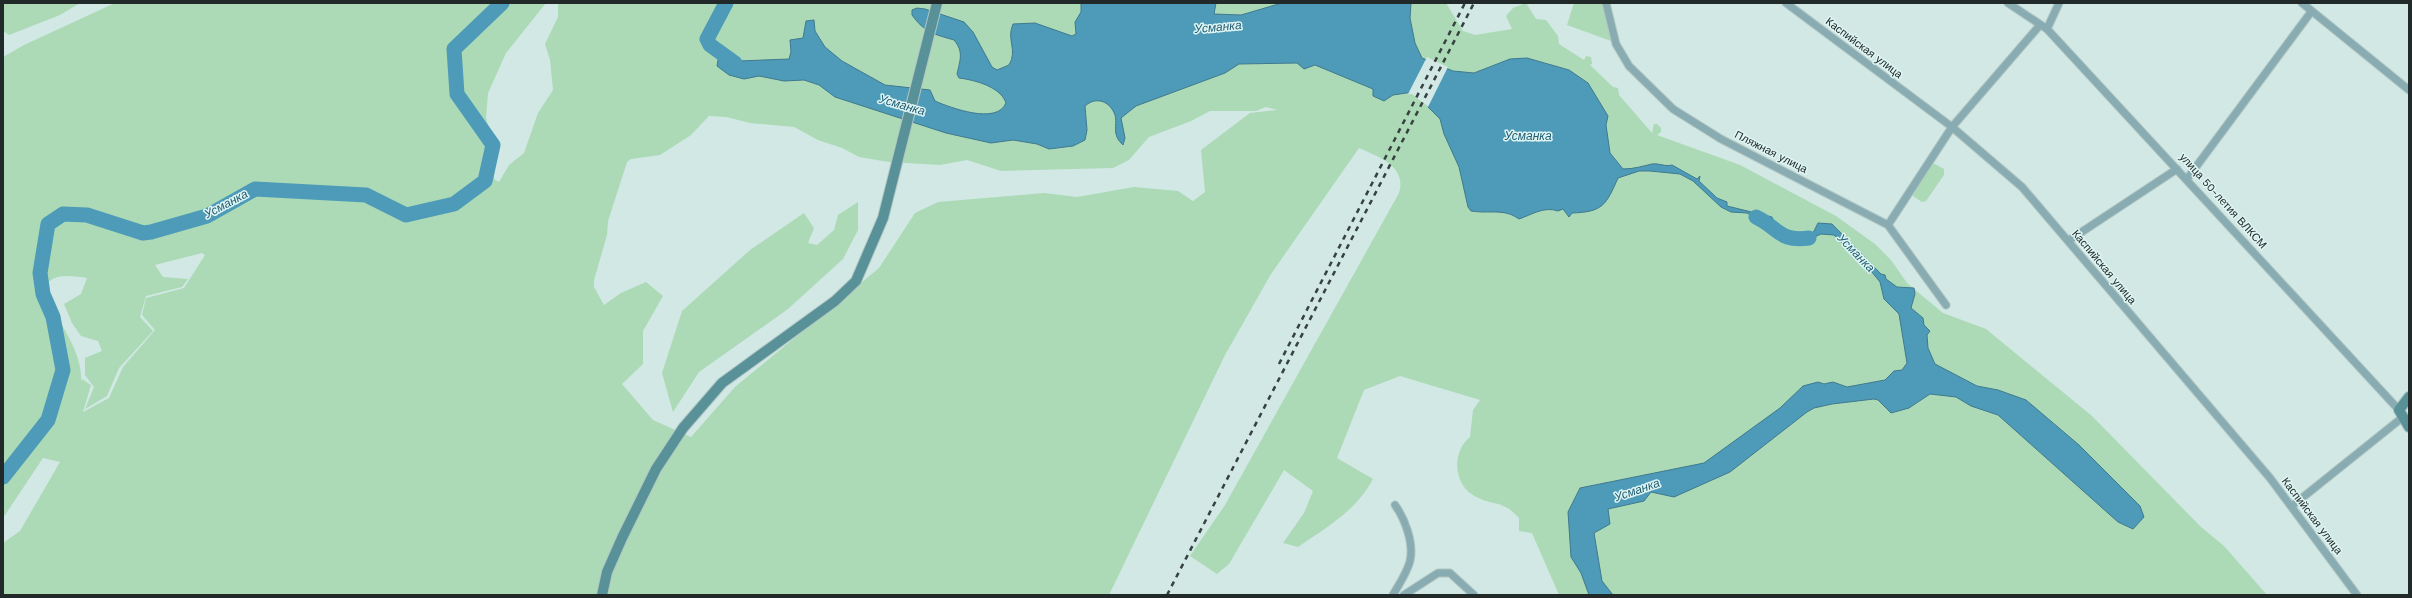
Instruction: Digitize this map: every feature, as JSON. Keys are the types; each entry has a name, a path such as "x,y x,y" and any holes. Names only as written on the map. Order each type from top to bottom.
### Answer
{"street":[{"path":"602,595 608,572 622,538 656,469 683,428 722,383 835,301 856,281 883,218 938,3"},
{"name":"Пляжная улица","path":"1606,3 1616,44 1629,66 1673,109 1721,139 1888,225 1946,305"},
{"name":"Каспийская улица","path":"1786,3 1952,127 2022,187 2292,506 2356,595"},
{"name":"улица 50-летия ВЛКСМ","path":"2008,3 2043,27 2187,178 2401,414 2409,427"},
{"path":"1888,225 1952,127 2043,27 2059,3"},
{"path":"2302,3 2311,12 2409,90"},
{"path":"2187,178 2311,12"},
{"path":"2068,242 2177,169"},
{"path":"2292,506 2401,414 2409,397"},
{"path":"1393,595 1409,563 1411,554 1404,517 1395,505"},
{"path":"1404,595 1438,574 1450,573 1474,595"}],"green space":[{"path":"3,3 80,3 60,15 9,35 3,31"},
{"path":"115,3 546,3 506,53 488,93 486,117 495,156 494,179 499,182 509,165 524,153 538,113 553,90 550,60 545,44 558,17 558,3 1446,3 1463,31 1475,35 1512,29 1506,16 1513,8 1526,3 1536,19 1546,20 1558,36 1559,44 1584,60 1586,56 1591,57 1592,64 1590,65 1613,87 1618,88 1619,95 1652,133 1654,124 1657,124 1661,128 1661,132 1657,135 1740,165 1836,216 1875,244 1891,260 1907,283 1943,313 1986,329 2092,416 2201,527 2224,546 2267,595 1752,595 1751,593 1750,595 1559,595 1532,533 1519,531 1519,518 1513,512 1502,505 1480,499 1466,490 1462,483 1457,467 1458,458 1464,443 1470,437 1473,410 1480,400 1400,376 1364,390 1337,458 1373,479 1358,500 1340,518 1298,547 1283,543 1304,513 1313,491 1284,470 1229,564 1217,574 1190,556 1225,505 1399,193 1399,176 1395,169 1383,159 1359,148 1271,274 1225,355 1109,595 3,595 3,543 20,531 60,462 43,458 3,518 3,57 24,45","holes":["1266,107 1277,110 1250,113 1201,150 1205,192 1193,201 1178,191 1134,187 1077,197 1044,193 938,202 915,213 879,268 735,387 691,437 653,420 622,384 643,364 643,331 663,296 646,282 621,293 604,305 594,287 594,280 607,235 608,221 627,162 631,159 660,155 691,135 709,116 726,117 750,123 794,127 818,140 842,148 859,157 889,162 940,165 967,160 1001,171 1113,168 1129,160 1149,137 1191,121 1210,111 1256,111","202,253 205,255 184,288 146,298 142,315 155,330 123,367 109,398 83,412 91,385 82,379 81,381 78,358 44,292 46,285 50,281 61,276 87,278 81,294 64,304 72,323 81,336 98,341 102,351 85,358 85,375 94,387 85,409 107,396 119,368 153,331 140,317 146,296 182,287 188,279 163,277 155,265"]},
{"path":"1574,3 1602,3 1611,41 1567,25"},
{"path":"1930,164 1935,164 1944,169 1944,175 1926,201 1922,202 1913,196 1912,191"},
{"path":"858,202 858,230 843,259 788,309 699,372 673,412 662,373 682,311 750,250 804,213 814,228 808,243 817,245 834,230 838,215"}],"water":[{"name":"Усманка","path":"1081,3 1216,3 1214,14 1241,15 1282,3 1411,3 1410,18 1415,43 1422,58 1453,71 1474,73 1510,59 1527,58 1569,70 1588,83 1608,116 1606,125 1610,153 1623,169 1652,164 1667,166 1672,165 1697,179 1700,176 1699,181 1717,198 1727,202 1727,206 1772,217 1776,227 1785,233 1803,235 1813,233 1818,223 1832,224 1881,274 1885,275 1886,279 1897,287 1914,288 1915,294 1911,308 1923,318 1924,325 1930,331 1927,335 1928,348 1935,364 1977,386 1998,390 2026,400 2079,445 2140,506 2144,517 2133,529 2118,522 1998,415 1971,406 1956,397 1930,394 1909,408 1891,413 1878,400 1874,399 1832,404 1814,408 1807,412 1730,472 1674,497 1651,492 1644,501 1608,509 1610,524 1594,533 1602,581 1613,595 1589,595 1581,573 1571,557 1568,512 1580,488 1704,463 1780,408 1803,386 1818,382 1824,384 1833,382 1847,387 1885,380 1894,371 1902,370 1907,363 1899,314 1884,299 1880,282 1871,271 1834,235 1821,234 1808,240 1795,241 1747,213 1731,212 1721,207 1693,181 1680,174 1650,171 1639,171 1618,178 1606,201 1597,209 1572,213 1569,217 1563,209 1558,211 1543,210 1519,219 1502,212 1471,211 1468,207 1459,167 1444,134 1440,119 1413,92 1393,95 1384,101 1373,96 1373,89 1315,65 1304,69 1297,63 1239,64 1225,73 1136,106 1121,118 1125,138 1123,145 1116,135 1116,118 1113,110 1106,103 1094,101 1085,106 1087,130 1085,140 1073,146 1049,149 1037,144 1013,140 991,143 946,133 835,97 819,85 804,80 784,81 759,76 744,79 729,75 717,66 720,49 739,61 789,59 791,52 790,40 803,38 806,21 814,20 815,31 825,47 842,61 885,85 930,90 935,101 942,104 973,113 993,113 1001,110 1006,103 1003,97 987,85 972,80 959,78 957,74 960,52 957,44 954,40 930,32 921,26 912,15 912,10 917,8 925,9 964,22 973,32 992,67 997,70 1009,65 1011,60 1011,30 1013,24 1035,23 1072,36 1076,34 1075,22 1081,12"}],"pier":[{"path":"1427,57 1448,67 1428,107 1412,94 1408,94"}],"waterway":[{"name":"Усманка","path":"3,477 48,420 63,370 53,317 43,294 40,273 48,224 63,214 87,215 143,233 151,232 207,216 255,189 366,195 406,215 454,204 485,181 493,145 457,94 454,49 502,3"},
{"name":"Усманка","path":"726,3 707,39 710,45 735,63"},
{"name":"Усманка","path":"1756,217 1785,236 1799,239 1809,238"}],"railway":[{"path":"1279,364 1465,3"},
{"path":"1167,595 1474,3"}]}
